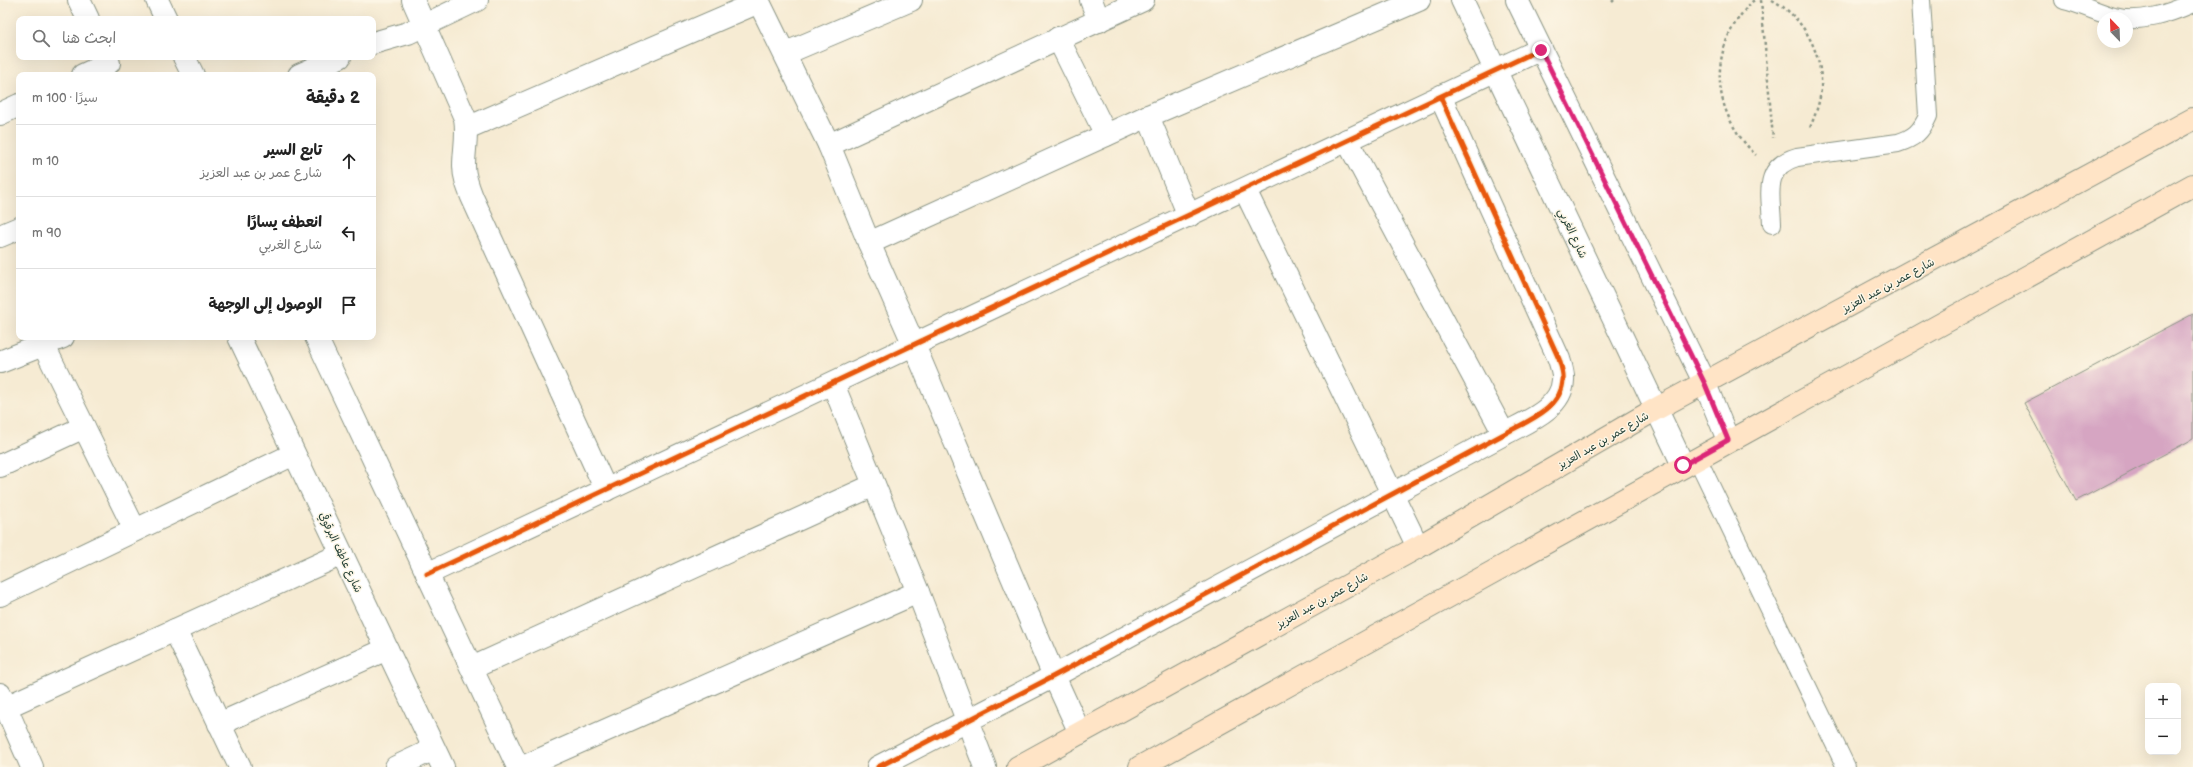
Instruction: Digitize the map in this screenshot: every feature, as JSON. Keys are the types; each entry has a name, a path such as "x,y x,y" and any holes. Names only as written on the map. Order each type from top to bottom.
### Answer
{"main road":[{"name":"شارع عمر بن عبد العزيز","path":"1018,767 1418,547 1656,409 1705,384 2193,120"},
{"path":"1140,767 1690,461 2193,185"}],"street":[{"path":"78,0 86,16"},
{"path":"157,0 165,16"},
{"path":"413,0 461,108 467,128 464,168 469,190 606,490"},
{"path":"376,42 394,38 477,0"},
{"path":"786,53 911,0"},
{"path":"1091,0 1099,20"},
{"path":"829,145 1142,0"},
{"path":"868,243 1148,116 1419,0"},
{"name":"شارع الغربي","path":"1462,0 1656,409 1690,461"},
{"path":"1517,0 1705,384 1728,440"},
{"path":"467,128 758,1 786,53 829,145 868,243 914,345 1054,676 1080,733"},
{"path":"1058,38 1106,135"},
{"path":"427,574 1541,50"},
{"path":"186,60 192,72"},
{"path":"306,72 333,60"},
{"path":"91,72 110,65"},
{"path":"878,767 1054,676 1504,434 1538,415 1556,402 1564,381 1559,359 1441,98"},
{"path":"0,114 16,106"},
{"path":"1148,116 1189,216"},
{"path":"1347,140 1504,434"},
{"path":"1245,190 1418,547"},
{"path":"0,236 16,229"},
{"path":"0,362 57,340"},
{"name":"شارع عاطف البرقوقي","path":"240,340 439,758"},
{"path":"317,340 518,767"},
{"path":"44,346 135,530"},
{"path":"833,384 918,592 985,767"},
{"path":"0,466 84,427"},
{"path":"0,595 294,454"},
{"path":"472,668 874,485"},
{"path":"32,767 3,700 175,630 342,554"},
{"path":"523,767 918,592"},
{"path":"175,630 240,767"},
{"path":"219,724 387,649"},
{"path":"396,767 439,758"}],"lane":[{"path":"1772,224 1772,177 1780,165 1797,157 1898,144 1912,139 1922,130 1928,116 1921,0"},
{"path":"2064,0 2101,12"},
{"path":"2108,0 2114,12"},
{"path":"2133,18 2143,18 2170,12 2193,3"},
{"path":"1690,461 1846,767"}],"path":[{"path":"1754,0 1733,25 1724,45 1720,65 1720,86 1724,106 1732,126 1743,143 1758,158 1780,165"},
{"path":"1761,0 1780,165"},
{"path":"1772,0 1794,16 1806,32 1815,50 1820,69 1821,90 1817,109 1812,122 1799,145 1780,165"}],"building":[{"path":"2193,314 2193,439 2076,501 2024,403"}],"cycle path":[{"path":"427,574 1541,49"},
{"path":"878,767 1054,676 1522,425 1549,407 1556,399 1561,390 1563,378 1559,359 1441,98"}],"route":[{"path":"1541,50 1705,384 1728,440 1683,465"}]}
